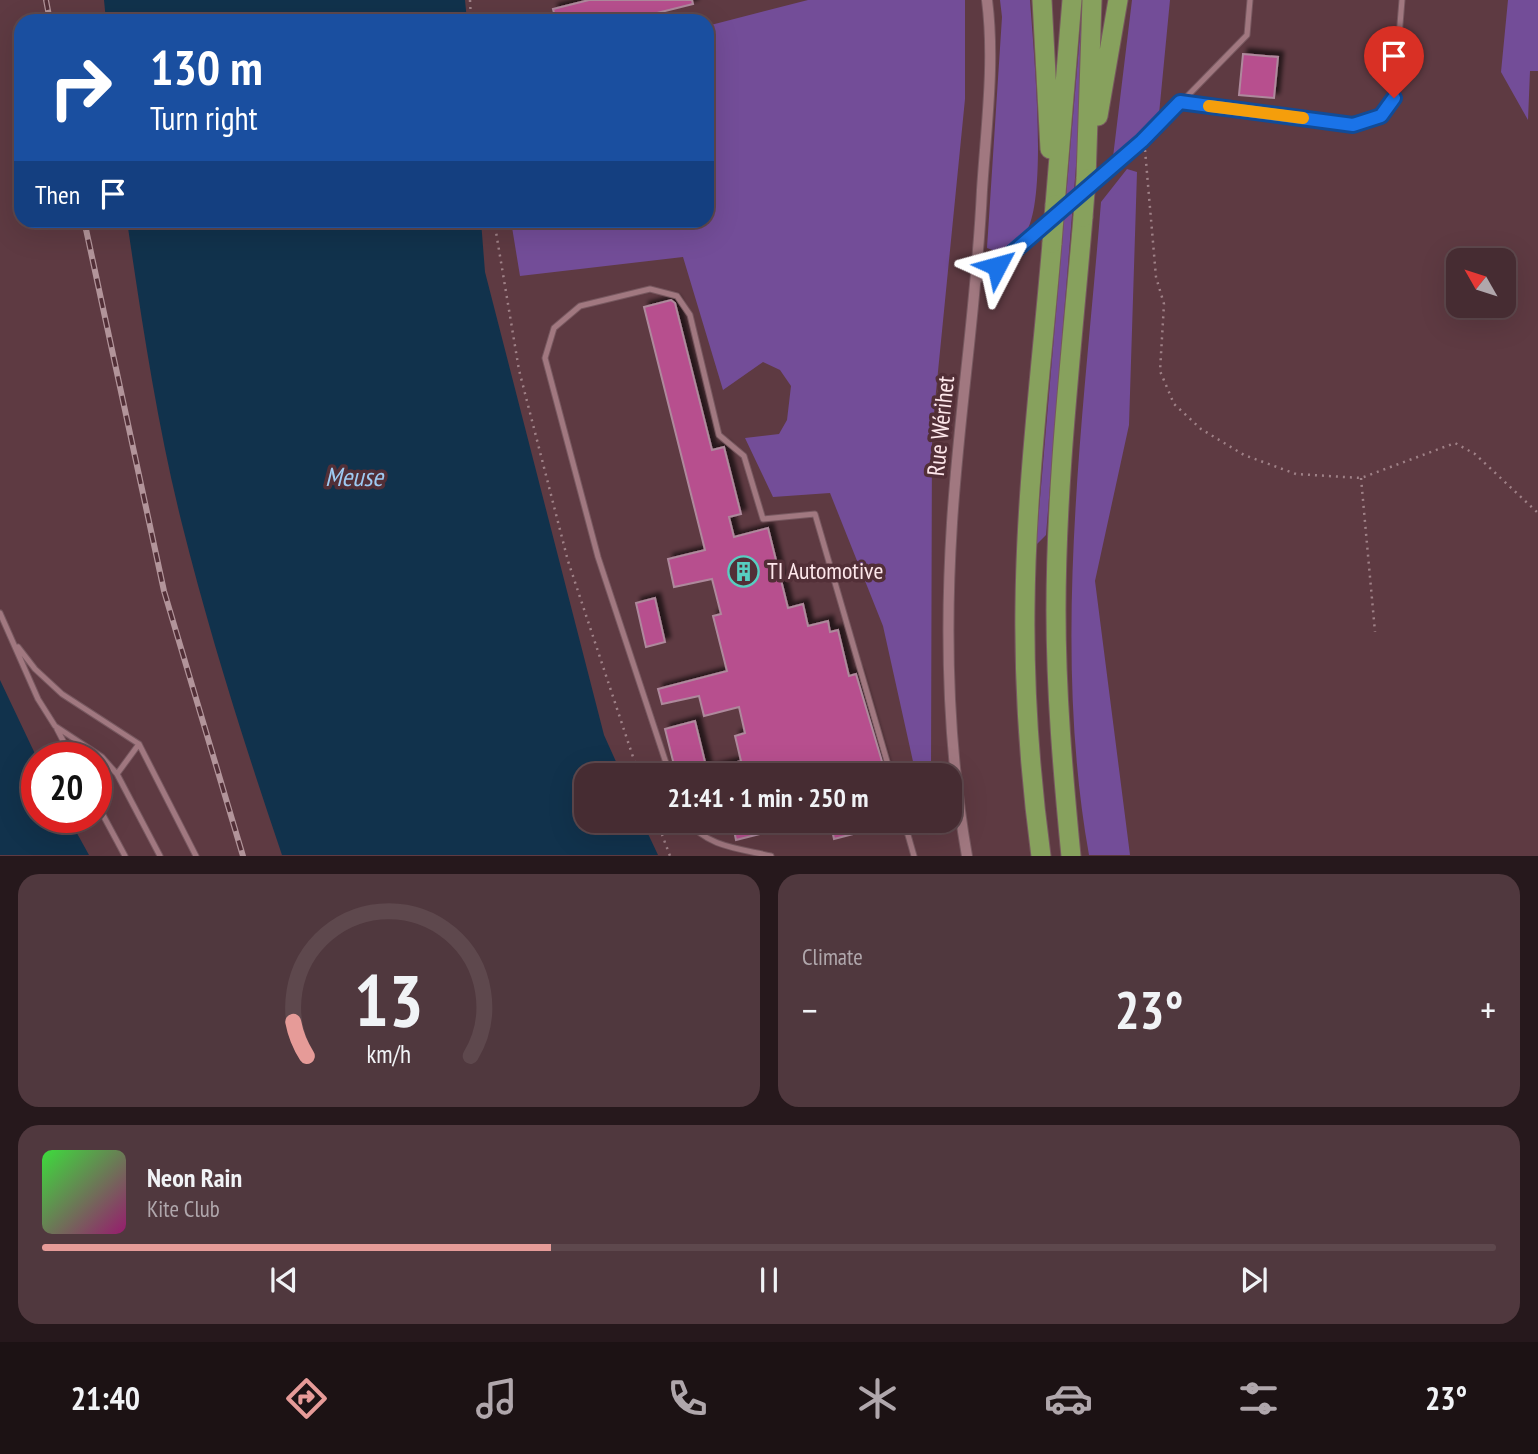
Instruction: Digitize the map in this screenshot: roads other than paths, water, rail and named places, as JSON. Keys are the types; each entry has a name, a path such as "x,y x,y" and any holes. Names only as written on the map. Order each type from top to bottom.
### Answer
{"highway":[{"path":"1042,0 1055,205"},
{"path":"1041,856 1030,748 1025,607 1030,510 1072,0"},
{"path":"1071,856 1058,705 1056,609 1061,479 1086,177 1093,0"},
{"path":"1086,177 1103,97 1118,0"}],"street":[{"name":"Rue Wérihet","path":"967,856 956,760 950,657 952,523 978,281 990,49 988,0"}],"lane":[{"path":"978,281 1142,141 1247,35 1250,0"},
{"path":"1180,102 1353,125 1381,116 1394,98 1402,0"},
{"path":"666,763 598,557 545,358 554,328 580,306 649,289 677,296 690,316 719,435 744,456 763,519 815,514 888,763"},
{"path":"0,613 37,699 64,742"},
{"path":"12,638 35,669 62,694 139,744 197,856"},
{"path":"55,726 102,757 117,774 160,856"},
{"path":"117,774 139,744"},
{"path":"112,832 125,856"},
{"path":"700,833 714,842 771,856"},
{"path":"907,833 914,856"}],"water":[{"path":"104,0 465,0 466,14 105,14"},
{"name":"Meuse","path":"128,228 482,228 485,272 604,735 617,763 574,763 574,833 648,833 658,855 282,855 204,608 173,486"},
{"path":"0,680 29,742 21,742 21,833 77,833 89,855 0,855"}],"railway":[{"path":"46,0 49,14"},
{"path":"86,228 164,591 243,856"}],"place":[{"name":"TI Automotive","path":"744,571"}]}
